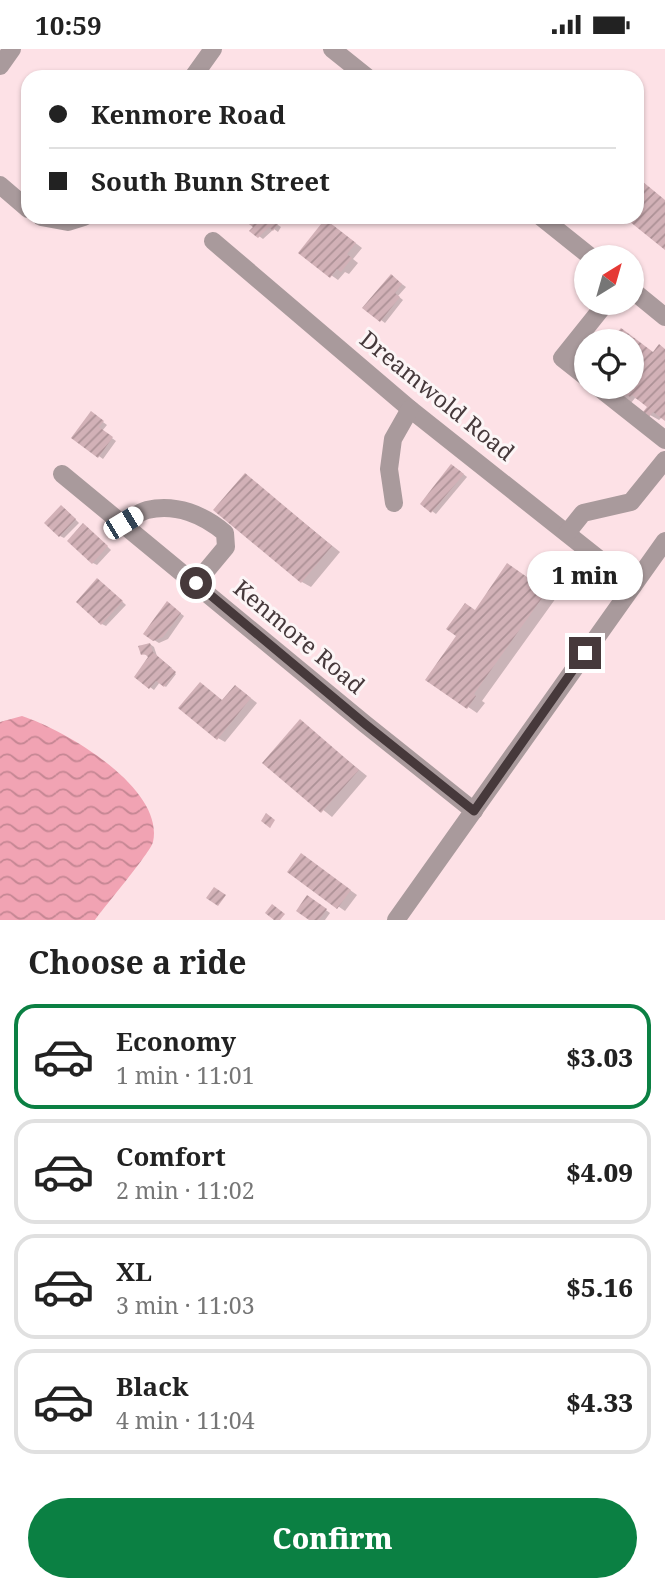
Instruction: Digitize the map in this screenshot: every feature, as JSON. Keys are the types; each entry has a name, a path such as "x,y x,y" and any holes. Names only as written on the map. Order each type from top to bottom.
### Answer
{"street":[{"path":"0,66 12,49"},
{"path":"198,70 213,49"},
{"path":"332,49 358,70"},
{"path":"0,185 21,203"},
{"path":"550,224 576,245"},
{"name":"Dreamwold Road","path":"213,241 410,409 633,586"},
{"path":"644,300 665,317"},
{"path":"585,329 596,315"},
{"path":"574,343 562,358 574,368"},
{"path":"613,399 665,440"},
{"path":"394,502 389,469 393,439 410,409"},
{"path":"566,534 583,513 631,502 665,460"},
{"name":"Kenmore Road","path":"62,474 474,811"},
{"path":"123,523 145,510 163,508 200,514 212,522 225,533 226,547 196,583"},
{"path":"396,920 665,541"}],"water":[{"path":"22,716 62,734 108,764 144,801 153,822 153,842 150,848 95,920 0,920 0,722"}],"building":[{"path":"644,183 665,200 665,250 633,224 644,224"},
{"path":"249,224 278,224 273,231 269,227 258,238 249,231 253,227"},
{"path":"321,224 331,224 356,243 347,254 352,258 341,272 337,269 330,278 298,253"},
{"path":"391,274 402,284 395,293 400,297 380,322 362,308"},
{"path":"659,344 665,349 665,421 653,412 649,417 643,412 647,407 637,399 644,399 644,345 653,352"},
{"path":"91,411 104,421 99,427 113,437 98,458 71,438"},
{"path":"451,464 464,474 431,513 420,504"},
{"path":"245,473 332,546 301,583 213,510"},
{"path":"61,505 76,519 59,537 44,523"},
{"path":"83,523 108,546 92,564 67,541"},
{"path":"507,563 547,591 474,694 476,696 467,709 425,680 456,636 446,629 465,603 475,610"},
{"path":"97,578 123,601 101,625 76,602"},
{"path":"167,601 181,613 163,637 153,641 143,634"},
{"path":"150,643 153,652 176,672 164,687 156,681 149,689 134,677 148,657 141,655 138,646"},
{"path":"200,682 222,700 235,685 251,698 217,740 178,708"},
{"path":"300,719 359,770 321,813 262,763"},
{"path":"266,813 275,820 270,828 261,821"},
{"path":"301,853 351,890 337,909 287,872"},
{"path":"214,887 226,895 218,906 206,898"},
{"path":"307,895 327,909 319,920 309,920 296,911"},
{"path":"272,904 285,914 280,920 274,920 265,913"}],"route":[{"path":"196,583 474,811 585,653"}]}
